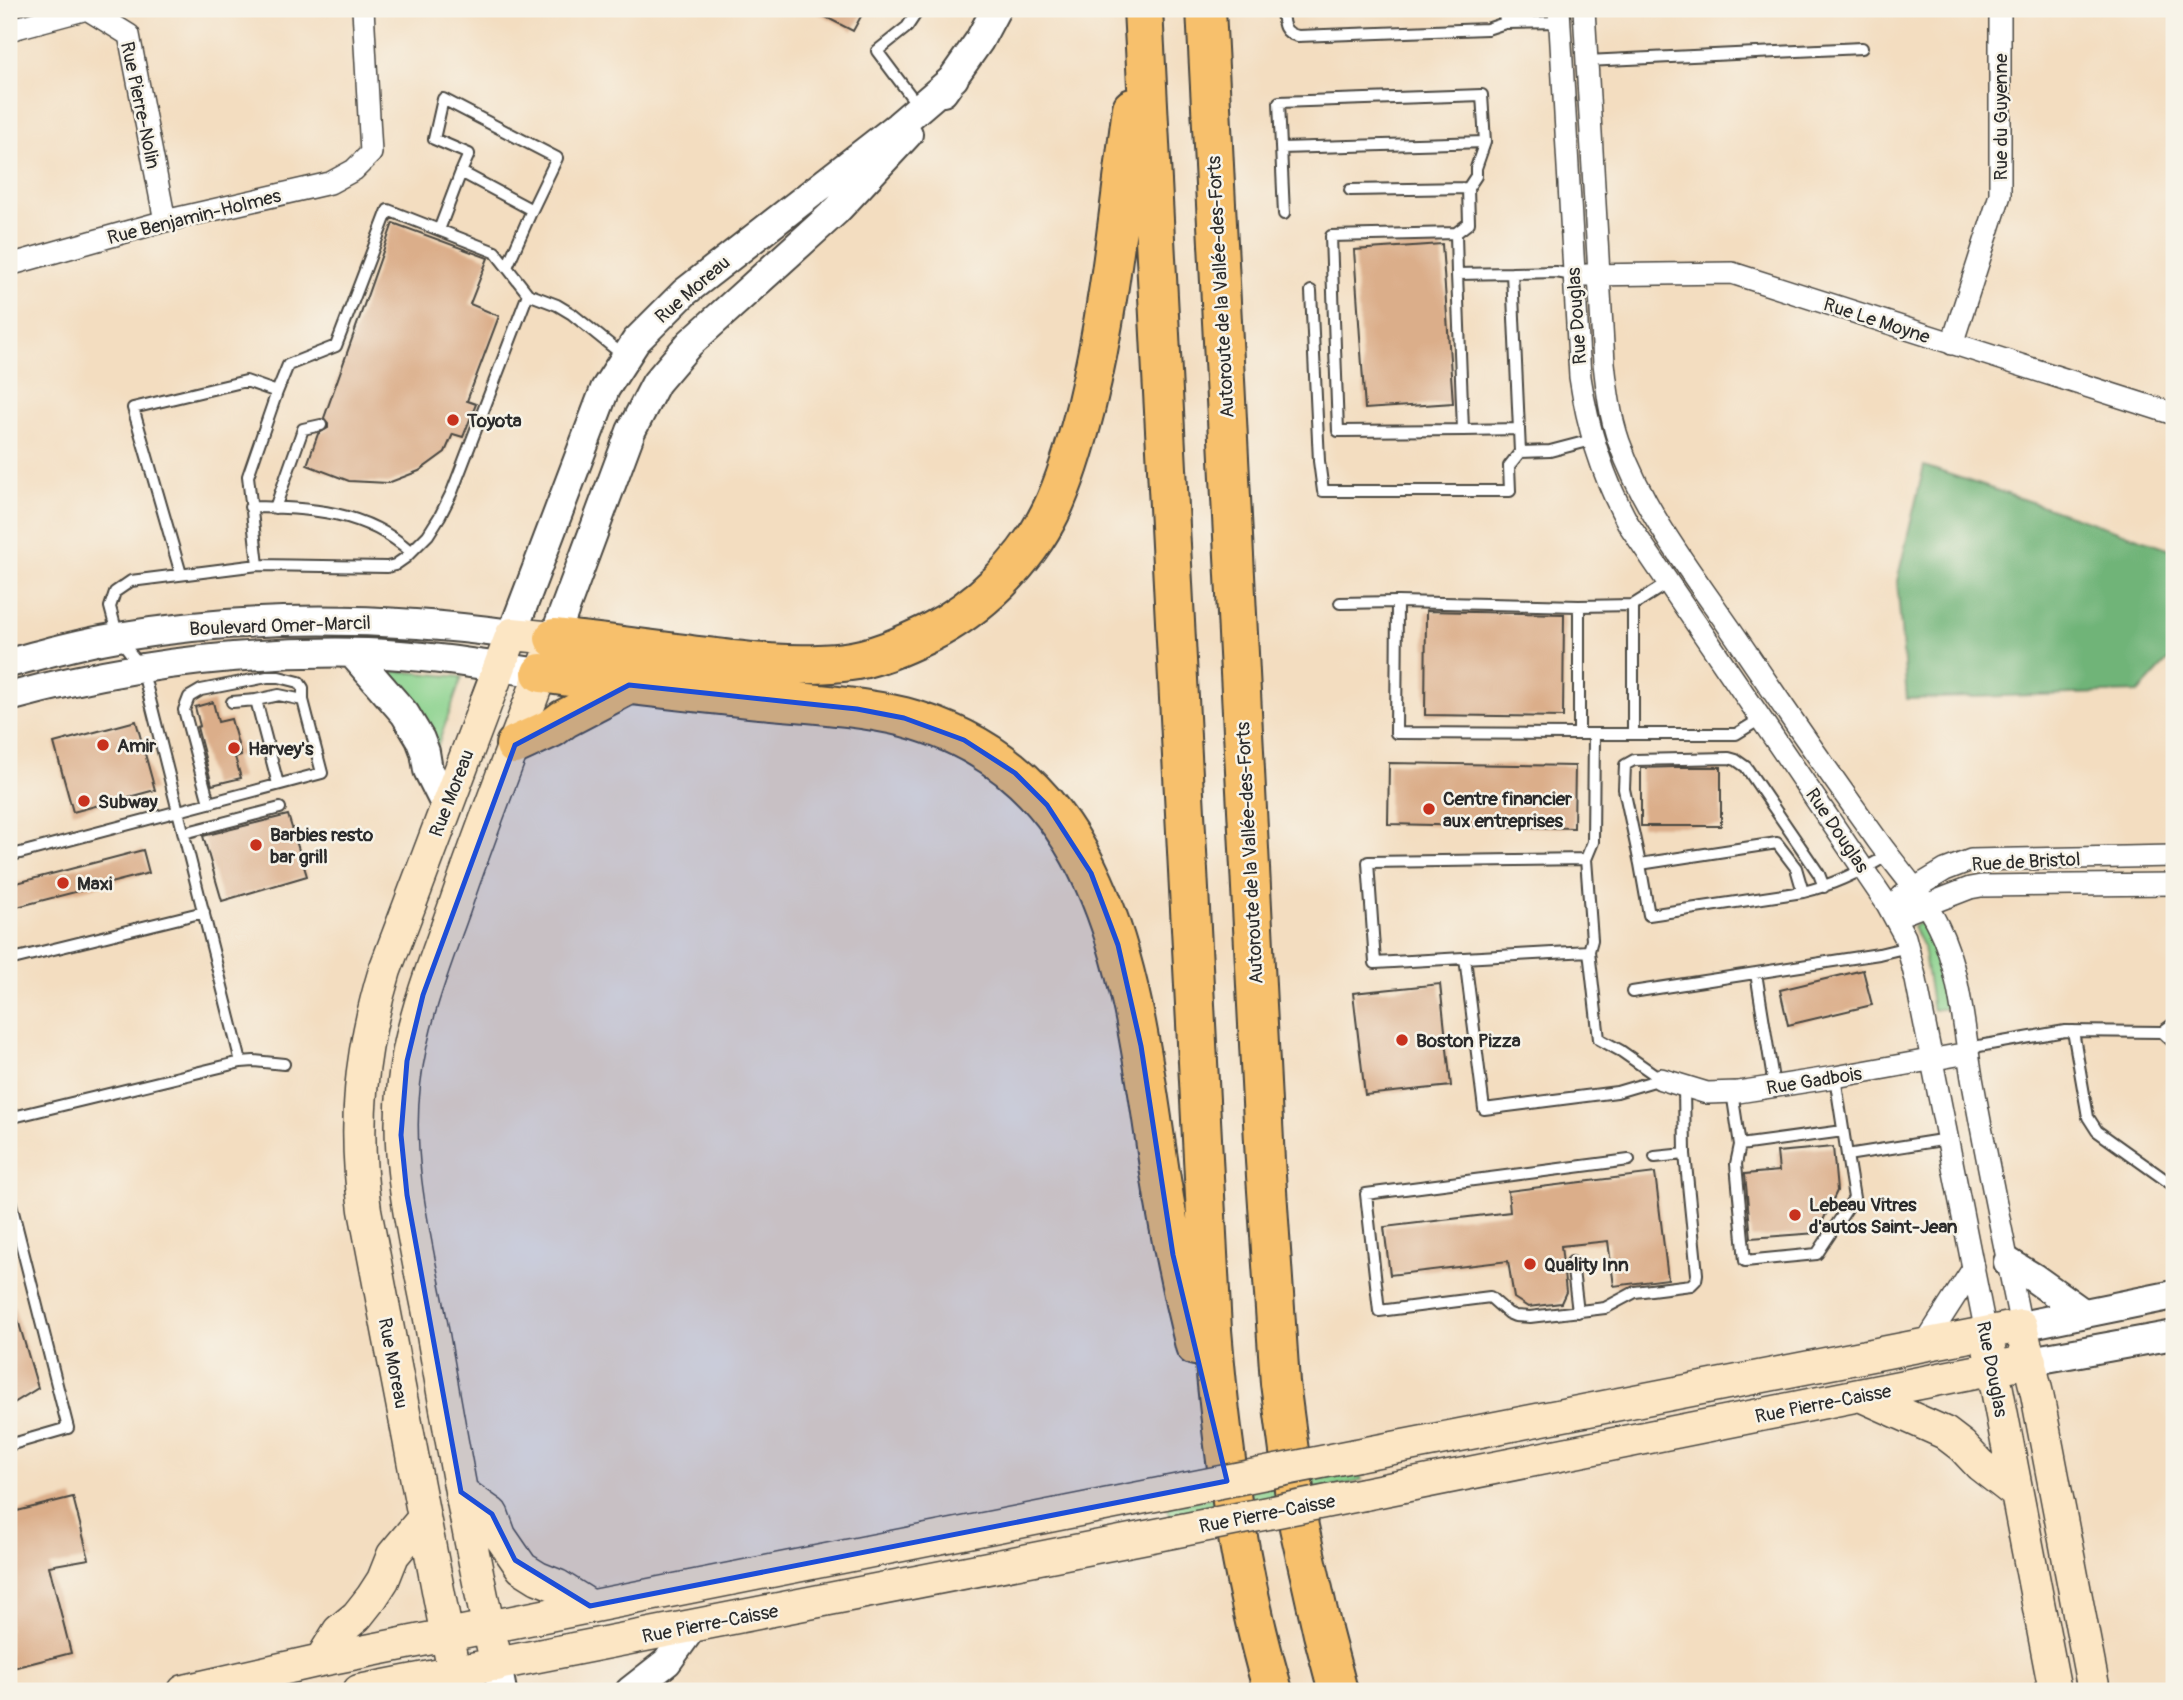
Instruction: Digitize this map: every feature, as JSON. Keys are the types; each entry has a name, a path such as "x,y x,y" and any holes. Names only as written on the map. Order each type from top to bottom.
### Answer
{"highway":[{"name":"Autoroute de la Vallée-des-Forts","path":"1206,9 1265,1161 1283,1416 1299,1527 1338,1691"},
{"path":"554,638 742,661 807,665 845,662 901,646 935,630 967,609 1010,570 1034,539 1051,510 1075,447 1090,389 1110,278 1144,12"},
{"path":"1144,12 1207,1254 1217,1391 1231,1498"},
{"path":"541,673 857,709 926,724 964,740 998,760 1031,788 1063,824 1101,895 1125,970 1141,1046 1173,1255 1231,1498 1251,1605 1273,1691"},
{"path":"515,745 552,728 576,712 629,685"},
{"path":"1275,1304 1295,1450 1308,1519 1331,1610 1359,1691"}],"main road":[{"name":"Boulevard Omer-Marcil","path":"512,634 554,638"},
{"name":"Rue Moreau","path":"453,1682 447,1634 365,1210 359,1161 358,1117 365,1051 376,998 512,634"},
{"name":"Rue Moreau","path":"500,1678 461,1492 407,1195 401,1135 402,1097 410,1045 424,995 479,836 554,638"},
{"name":"Rue Pierre-Caisse","path":"184,1691 447,1634 2021,1326"},
{"name":"Rue Douglas","path":"2021,1326 2094,1691"},
{"name":"Rue Douglas","path":"1986,1333 2055,1691"},
{"name":"Rue Pierre-Caisse","path":"359,1691 500,1678 693,1626 2030,1361"},
{"path":"1860,1395 1945,1433 2016,1493"},
{"path":"461,1492 492,1514 509,1551 522,1568 590,1606"},
{"path":"321,1660 339,1631 372,1597 383,1580 393,1555 424,1518"}],"street":[{"name":"Rue Pierre-Nolin","path":"9,30 87,9 129,35 165,221"},
{"name":"Rue Benjamin-Holmes","path":"9,265 165,221 330,183 354,170 371,153 363,9"},
{"name":"Rue Moreau","path":"554,638 631,431 656,383 690,343 836,211 954,78 979,41 996,9"},
{"name":"Rue Douglas","path":"1584,9 1604,363 1609,404 1619,441 1637,484 1672,545 1940,928 1950,957 2021,1326"},
{"name":"Rue du Guyenne","path":"1952,344 2000,195 2000,9"},
{"name":"Rue Douglas","path":"1560,15 1580,377 1592,440 1603,473 1620,509 1865,869 1891,910 1909,947 1986,1333"},
{"name":"Rue Moreau","path":"512,634 595,414 624,356 648,327 685,292 922,112"},
{"name":"Rue Le Moyne","path":"1573,275 1732,273 2174,414"},
{"name":"Boulevard Omer-Marcil","path":"9,663 118,637 226,624 314,620 416,623 512,634"},
{"name":"Boulevard Omer-Marcil","path":"9,697 142,668 247,656 352,653 436,658 541,673"},
{"path":"352,653 405,714 420,740 428,770 446,806"},
{"name":"Rue de Bristol","path":"1920,897 1945,870 1971,860 2174,856"},
{"name":"Rue de Bristol","path":"1891,910 1920,897 1981,886 2174,884"},
{"name":"Rue Gadbois","path":"1661,1079 1707,1093 1732,1092 1835,1077 1968,1052"},
{"path":"2008,1262 2083,1313"},
{"path":"1925,1343 1974,1267"},
{"name":"Rue Pierre-Caisse","path":"2021,1326 2174,1295"},
{"name":"Rue Pierre-Caisse","path":"2030,1361 2174,1335"},
{"path":"630,1691 667,1661 693,1626"}],"lane":[{"path":"919,9 906,27 877,51 922,112"},
{"path":"1282,9 1285,29 1298,36 1487,29 1505,23 1560,15"},
{"path":"1504,9 1505,23"},
{"path":"1586,61 1862,48"},
{"path":"1284,214 1279,103 1482,96 1485,142 1476,176 1468,188 1469,223 1456,233 1331,236 1338,431 1519,429"},
{"path":"439,230 468,154 434,139 443,99 557,158 507,267"},
{"path":"1281,148 1485,142"},
{"path":"461,172 532,210"},
{"path":"1350,190 1468,188"},
{"path":"258,565 247,476 250,464 288,365 336,346 388,210 495,252 528,294 572,314 624,356"},
{"path":"1456,233 1463,430"},
{"path":"1457,274 1556,272 1573,275"},
{"path":"1311,291 1319,461 1323,491 1510,491 1509,466 1520,452 1512,273"},
{"path":"241,1062 142,668 118,637 110,607 115,592 131,581 258,565 396,565 428,535 452,492 528,294"},
{"path":"181,574 133,408 246,381 277,392"},
{"path":"275,508 303,429 321,425"},
{"path":"1520,452 1550,452 1592,440"},
{"path":"250,507 311,510 371,525 389,533 411,552"},
{"path":"1340,603 1633,605 1668,583"},
{"path":"1397,602 1396,733 1736,734 1762,718"},
{"path":"1633,605 1633,734"},
{"path":"1579,606 1579,734"},
{"path":"9,856 179,812 322,773 303,700 303,688 299,682 275,677 201,690 189,697 184,710 209,803"},
{"path":"232,702 279,695 303,700"},
{"path":"256,700 278,784"},
{"path":"1594,734 1593,842 1586,859 1592,940 1589,951 1599,1038 1661,1079"},
{"path":"1824,887 1819,874 1746,767 1732,759 1662,759 1631,761 1625,765 1624,789 1649,915 1824,887 1865,869 1888,855"},
{"path":"184,833 280,808"},
{"path":"1640,864 1777,843 1796,868 1802,892"},
{"path":"1586,859 1368,862 1375,963 1589,951"},
{"path":"9,960 204,912"},
{"path":"1632,992 1909,947"},
{"path":"1465,958 1484,1109 1617,1092 1661,1079"},
{"path":"1756,973 1774,1086"},
{"path":"1968,1052 1979,1046 2073,1031 2162,1031 2174,1023"},
{"path":"2073,1031 2092,1125 2174,1186"},
{"path":"2162,1031 2174,1042"},
{"path":"9,1118 241,1062 284,1064"},
{"path":"1732,1092 1740,1145 1736,1164 1745,1261 1817,1254 1854,1198 1835,1077"},
{"path":"1629,1160 1366,1194 1379,1311 1490,1297 1508,1312 1523,1317 1605,1308 1635,1292 1688,1286 1696,1280 1697,1274 1685,1154 1684,1087"},
{"path":"1740,1145 1843,1131"},
{"path":"1847,1155 1948,1139"},
{"path":"1655,1157 1685,1154"},
{"path":"9,1196 68,1429 9,1445"},
{"path":"1572,1262 1578,1312"}],"highlighted area":[{"path":"629,685 857,709 904,718 964,740 1015,773 1047,805 1091,873 1118,945 1141,1046 1173,1255 1227,1481 590,1606 515,1560 492,1514 461,1492 407,1195 401,1135 407,1061 423,995 515,745"}],"green space":[{"path":"1924,466 2174,550 2174,654 2139,692 1907,699 1897,581"},
{"path":"385,670 462,677 436,750 382,674"},
{"path":"1923,920 1937,952 1948,1008 1933,1010 1923,947 1913,927"},
{"path":"1359,1468 1362,1481 1170,1518 1167,1506"}],"building":[{"path":"810,9 865,9 853,31"},
{"path":"393,223 488,258 470,304 499,316 467,401 476,404 463,437 453,434 445,452 419,471 388,483 349,481 307,465 318,434 328,428 324,418"},
{"path":"1442,244 1453,403 1365,409 1354,250"},
{"path":"1426,611 1564,614 1563,717 1425,715"},
{"path":"213,702 218,722 231,719 241,755 235,757 241,778 212,785 197,727 200,726 195,707"},
{"path":"136,721 155,790 73,812 54,743"},
{"path":"1389,763 1575,766 1574,828 1388,824"},
{"path":"1721,767 1721,826 1641,826 1641,768"},
{"path":"288,815 307,876 222,901 203,836"},
{"path":"143,850 149,873 9,909 9,885"},
{"path":"1863,970 1872,1005 1788,1025 1780,990"},
{"name":"Boston Pizza","path":"1440,984 1451,1086 1365,1095 1353,993"},
{"path":"1833,1147 1837,1191 1817,1233 1751,1238 1745,1174 1779,1171 1777,1152"},
{"path":"1655,1173 1668,1279 1614,1286 1608,1241 1561,1246 1566,1292 1561,1303 1528,1307 1514,1298 1508,1261 1390,1275 1384,1227 1510,1212 1508,1191"},
{"path":"9,1303 13,1303 38,1388 9,1406"},
{"path":"73,1497 89,1559 49,1566 71,1653 9,1669 9,1513"}],"place":[{"name":"Toyota","path":"453,420"},
{"name":"Amir","path":"103,745"},
{"name":"Harvey's","path":"234,748"},
{"name":"Subway","path":"84,801"},
{"name":"Centre financier aux entreprises","path":"1429,809"},
{"name":"Barbies resto bar grill","path":"256,845"},
{"name":"Maxi","path":"63,883"},
{"name":"Boston Pizza","path":"1402,1040"},
{"name":"Lebeau Vitres d'autos Saint-Jean","path":"1795,1215"},
{"name":"Quality Inn","path":"1530,1264"}]}
